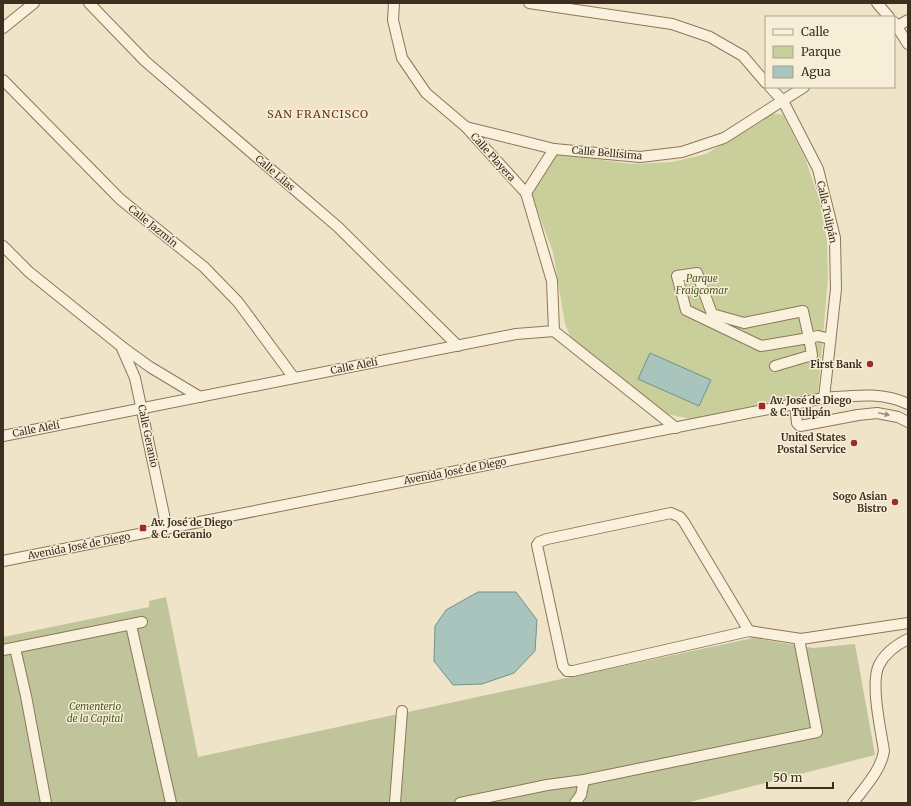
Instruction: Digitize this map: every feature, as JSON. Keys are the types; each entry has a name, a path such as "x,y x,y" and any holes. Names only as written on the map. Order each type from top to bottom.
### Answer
{"street":[{"path":"3,28 34,3"},
{"name":"Calle Lilas","path":"89,3 146,61 338,226 458,346"},
{"name":"Calle Playera","path":"394,3 393,20 402,58 426,93 466,127 526,193 552,281 554,331"},
{"path":"529,3 672,24 710,37 743,56 765,82"},
{"path":"877,3 888,16"},
{"path":"908,20 895,26 908,44"},
{"name":"Calle Jazmín","path":"3,80 120,200 204,267 238,302 294,378"},
{"name":"Calle Tulipán","path":"771,88 783,101 818,169 835,238 836,288 824,398"},
{"name":"Calle Bellísima","path":"466,127 554,149 640,157 682,152 724,138 802,88"},
{"path":"526,193 554,149"},
{"name":"Calle Geranio","path":"3,246 28,272 120,346 150,367 200,397"},
{"path":"775,366 812,355 809,338 803,311 744,323 712,314 697,272 677,276 686,310 761,346 809,338 818,336 830,339"},
{"path":"554,331 676,428"},
{"name":"Calle Alelí","path":"3,436 516,334 554,331"},
{"name":"Calle Geranio","path":"120,346 135,378 167,529"},
{"name":"Avenida José de Diego","path":"3,561 824,398 870,394 902,401 908,404"},
{"path":"794,404 797,423 800,426 858,414 877,413 898,417 908,422"},
{"path":"750,631 684,522 676,515 671,514 547,539 539,542 537,545 563,666 567,670 573,671 750,631 799,638 908,623"},
{"path":"3,650 142,622"},
{"path":"131,625 171,803"},
{"path":"460,803 547,785 584,780 817,732 799,638"},
{"path":"853,803 883,760 884,751 876,698 878,667 886,653 902,642 908,640"},
{"path":"15,648 26,696 46,803"},
{"path":"395,803 402,710"},
{"path":"575,803 581,795 584,780"}],"green space":[{"name":"Parque Fraigcomar","path":"772,114 783,115 805,158 819,199 827,241 828,278 818,393 691,419 666,414 655,407 572,341 565,324 553,252 532,196 534,189 553,157 558,154 632,164 672,162 706,154"},
{"name":"Cementerio de la Capital","path":"166,597 198,757 753,638 813,648 855,644 875,755 686,803 3,803 3,637 149,607 149,601"}],"water":[{"path":"650,353 711,380 699,406 638,379"},
{"path":"478,592 516,592 537,620 535,651 514,673 482,684 453,685 434,661 435,626 446,610"}],"place":[{"name":"First Bank","path":"870,364"},
{"name":"Av. José de Diego & C. Tulipán","path":"762,406"},
{"name":"United States Postal Service","path":"854,443"},
{"name":"Sogo Asian Bistro","path":"895,502"},
{"name":"Av. José de Diego & C. Geranio","path":"143,528"}],"district":[{"name":"SAN FRANCISCO","path":"318,114"}]}
